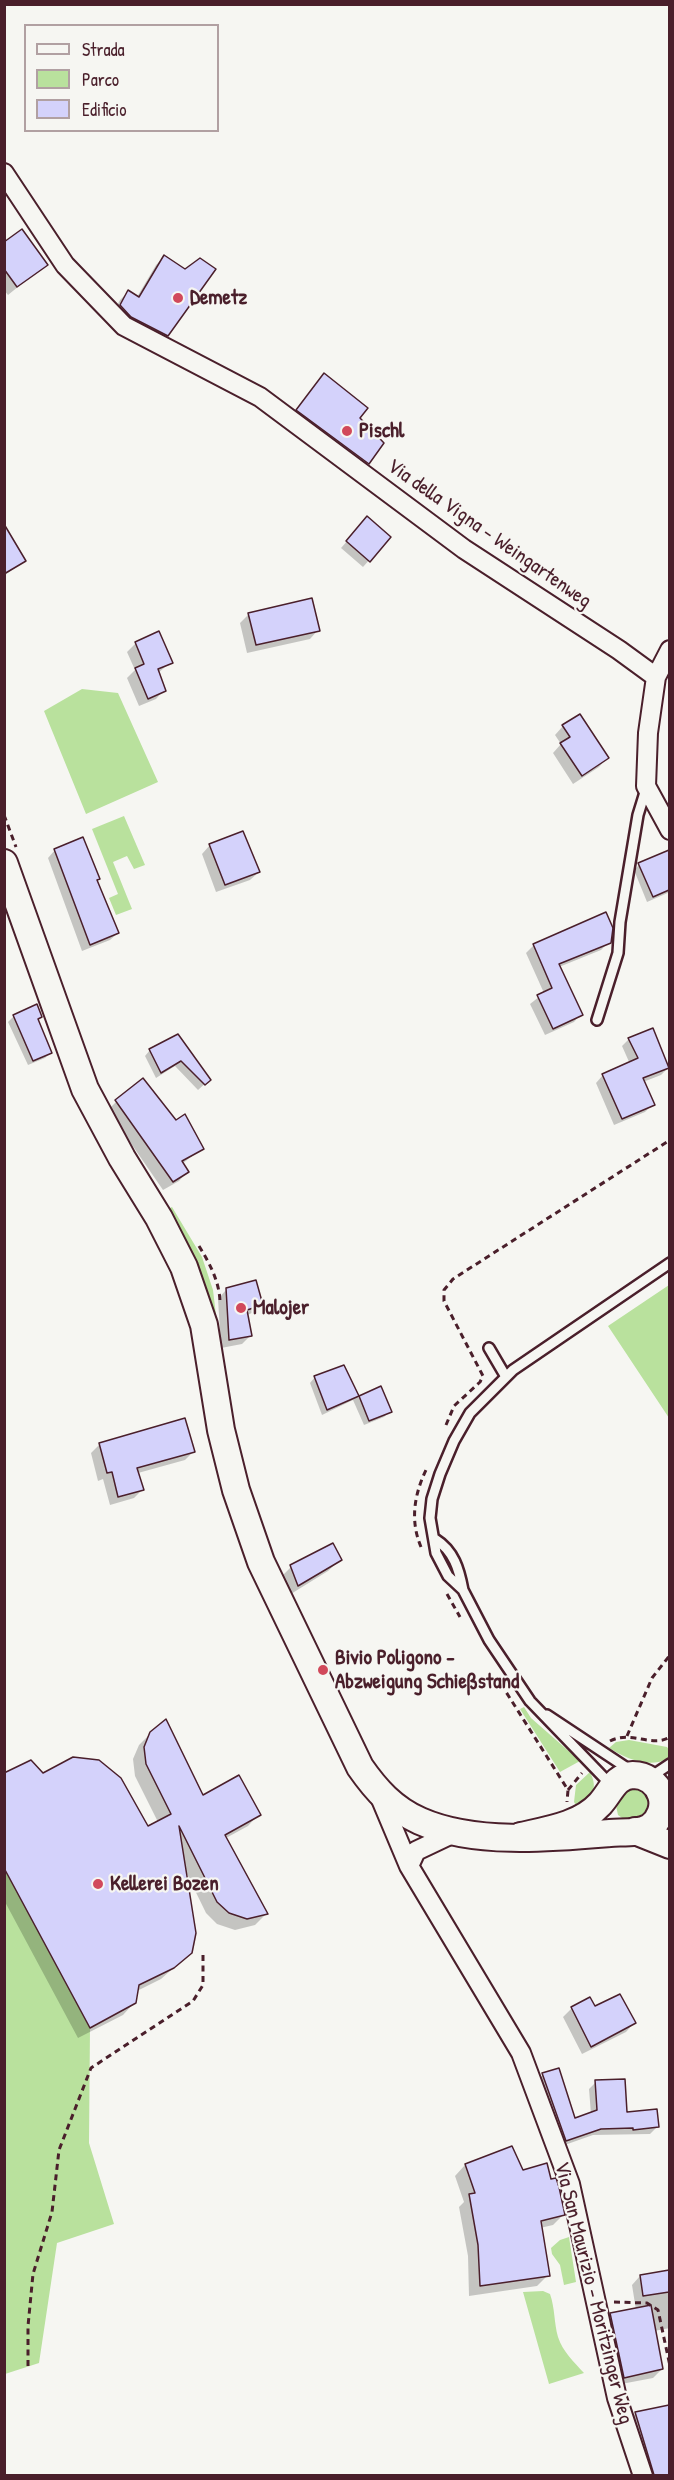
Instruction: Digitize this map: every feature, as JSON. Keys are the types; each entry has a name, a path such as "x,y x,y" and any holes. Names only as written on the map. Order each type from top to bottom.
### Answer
{"main road":[{"name":"Via San Maurizio - Moritzinger Weg","path":"12,860 85,1089 122,1158 159,1218 184,1267 204,1325 221,1430 236,1490 261,1562 360,1767 378,1793"},
{"path":"378,1793 402,1812 421,1821 456,1832 480,1836 562,1837 633,1831 650,1827 666,1808 657,1786 658,1770 624,1777 610,1790 600,1805 568,1824 521,1836"},
{"path":"610,1790 607,1802 612,1820 618,1826 669,1845"}],"street":[{"name":"Via della Vigna - Weingartenweg","path":"4,172 65,265 124,326 260,397 464,549 619,650 656,677"},
{"path":"669,650 656,677 648,734 646,786 669,830"},
{"name":"Via San Maurizio - Moritzinger Weg","path":"378,1793 409,1866 521,2053 570,2184 617,2398 643,2475"},
{"path":"409,1866 416,1851 456,1832"}],"lane":[{"path":"597,1020 618,953 621,911 638,815 646,786"},
{"path":"610,1790 530,1701 489,1640 463,1590 448,1576 436,1553 430,1518 432,1500 454,1441 470,1413 513,1370 669,1263"},
{"path":"489,1348 506,1377"},
{"path":"540,1711 658,1770"}],"path":[{"path":"4,815 12,860"},
{"path":"442,1434 454,1406 480,1382 483,1376 444,1301 444,1290 453,1279 669,1140"},
{"path":"197,1243 209,1263 219,1289 220,1301"},
{"path":"423,1552 415,1534 414,1506 420,1482 430,1462"},
{"path":"444,1591 462,1620"},
{"path":"627,1736 652,1678 669,1655"},
{"path":"498,1679 568,1790 567,1808"},
{"path":"28,2366 28,2326 33,2274 52,2212 59,2150 91,2068 193,2001 203,1985 203,1955"},
{"path":"595,2301 647,2303 658,2310 669,2366"}],"green space":[{"path":"82,689 118,693 158,782 86,814 44,711"},
{"path":"124,816 145,865 134,869 127,856 113,862 132,909 116,915 109,898 118,894 92,829"},
{"path":"172,1207 202,1257 213,1290 218,1332 165,1211"},
{"path":"669,1285 669,1418 608,1326"},
{"path":"524,1707 531,1718 580,1761 560,1772 520,1709"},
{"path":"629,1740 667,1747 669,1758 646,1763 623,1756 609,1748 616,1742"},
{"path":"590,1772 594,1789 579,1810 574,1802 576,1785"},
{"path":"627,1785 650,1791 652,1815 629,1823 618,1815 615,1801"},
{"path":"4,1868 90,2028 89,2143 114,2224 57,2243 39,2363 5,2374"},
{"path":"569,2237 576,2282 564,2285 560,2265 552,2254 551,2248 560,2240"},
{"path":"543,2291 550,2294 560,2342 584,2373 549,2384 523,2292"}],"building":[{"path":"22,229 48,265 17,287 4,269 4,242"},
{"name":"Demetz","path":"164,255 185,269 200,258 216,269 168,336 131,317 120,305 128,290 139,297"},
{"name":"Pischl","path":"324,373 368,408 360,418 384,443 369,464 296,410"},
{"path":"367,516 391,537 370,562 346,541"},
{"path":"4,524 26,561 4,574"},
{"path":"312,598 320,631 256,645 248,613"},
{"path":"159,631 173,663 158,669 166,691 148,699 135,668 144,664 135,642"},
{"path":"580,714 609,758 582,776 560,743 570,737 562,725"},
{"path":"243,831 260,872 225,885 209,844"},
{"path":"83,837 100,879 97,880 119,933 90,945 54,849"},
{"path":"669,850 669,890 653,897 638,863"},
{"path":"606,912 613,928 611,943 559,964 583,1015 553,1029 537,995 552,988 533,944"},
{"path":"37,1004 42,1017 38,1019 52,1053 33,1061 13,1015"},
{"path":"653,1028 669,1068 643,1078 655,1105 622,1119 602,1074 638,1058 628,1038"},
{"path":"178,1034 211,1080 205,1085 181,1061 161,1073 149,1049"},
{"path":"143,1078 176,1120 185,1114 204,1149 182,1161 189,1172 173,1182 115,1100"},
{"name":"Malojer","path":"256,1280 263,1305 247,1310 252,1336 229,1340 226,1288"},
{"path":"344,1365 359,1396 327,1410 314,1376"},
{"path":"381,1386 392,1412 369,1421 359,1396"},
{"path":"185,1418 195,1452 137,1468 144,1490 118,1497 112,1472 107,1473 99,1443"},
{"path":"333,1543 342,1560 298,1586 290,1565"},
{"name":"Kellerei Bozen","path":"166,1719 203,1795 239,1775 261,1815 225,1835 268,1914 247,1919 229,1913 217,1902 179,1826 196,1933 192,1953 174,1968 139,1985 136,2003 90,2028 4,1868 4,1773 31,1760 43,1773 73,1757 99,1760 121,1778 148,1826 171,1814 146,1764 144,1747 150,1732"},
{"path":"620,1994 636,2023 591,2047 571,2007 590,1997 595,2006"},
{"path":"559,2068 575,2118 597,2110 595,2080 625,2079 627,2112 657,2109 659,2127 633,2130 633,2128 601,2129 566,2141 542,2073"},
{"path":"512,2146 523,2170 547,2163 551,2179 556,2178 565,2215 541,2221 550,2276 480,2286 478,2245 469,2194 475,2193 465,2164"},
{"path":"669,2270 669,2292 643,2296 640,2275"},
{"path":"651,2305 663,2369 624,2378 610,2313"},
{"path":"669,2405 669,2475 654,2475 635,2412"}],"place":[{"name":"Demetz","path":"178,298"},
{"name":"Pischl","path":"347,431"},
{"name":"Malojer","path":"241,1308"},
{"name":"Bivio Poligono - Abzweigung Schießstand","path":"323,1670"},
{"name":"Kellerei Bozen","path":"98,1884"}]}
